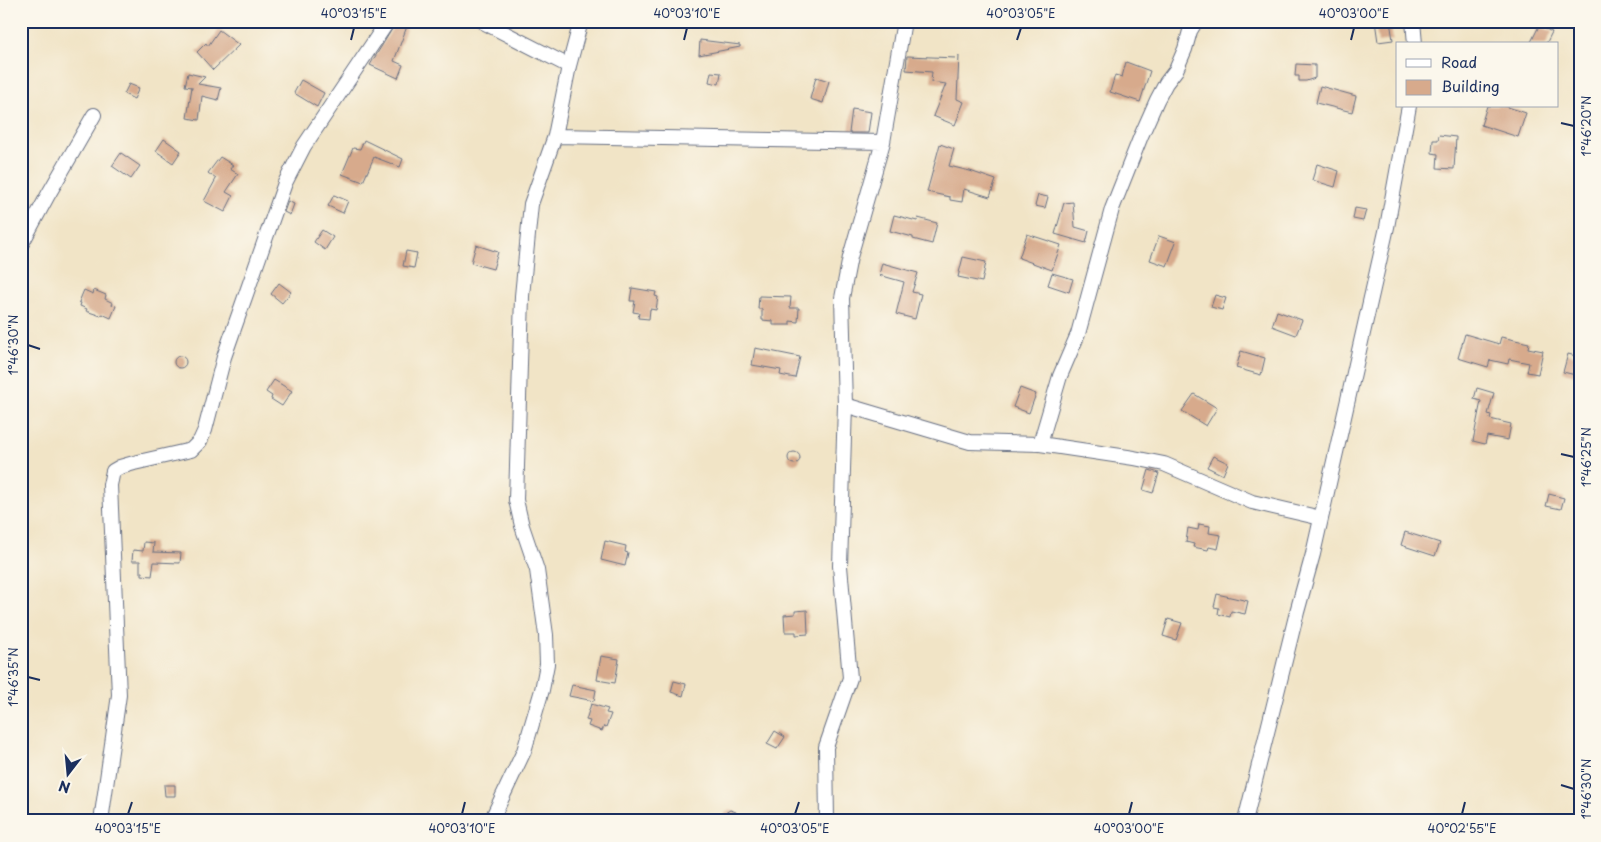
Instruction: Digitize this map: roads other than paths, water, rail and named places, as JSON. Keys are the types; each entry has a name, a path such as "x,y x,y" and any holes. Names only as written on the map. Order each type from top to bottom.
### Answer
{"street":[{"path":"102,821 119,695 110,485 113,471 134,463 191,450 200,441 206,430 224,357 285,183 304,146 388,21"},
{"path":"480,21 569,66"},
{"path":"491,821 524,751 542,690 546,664 546,635 537,570 522,526 516,500 522,296 531,204 555,136 569,66 581,21"},
{"path":"827,821 826,747 850,678 840,566 844,404 842,298 850,257 883,142 904,21"},
{"path":"1040,444 1060,376 1078,334 1112,209 1157,100 1176,70 1190,31 1196,21"},
{"path":"1413,21 1415,42"},
{"path":"1245,821 1297,612 1314,554 1387,228 1409,108"},
{"path":"21,245 94,115"},
{"path":"555,136 883,142"},
{"path":"844,404 970,442 1040,444 1164,464 1252,502 1321,518"}]}
